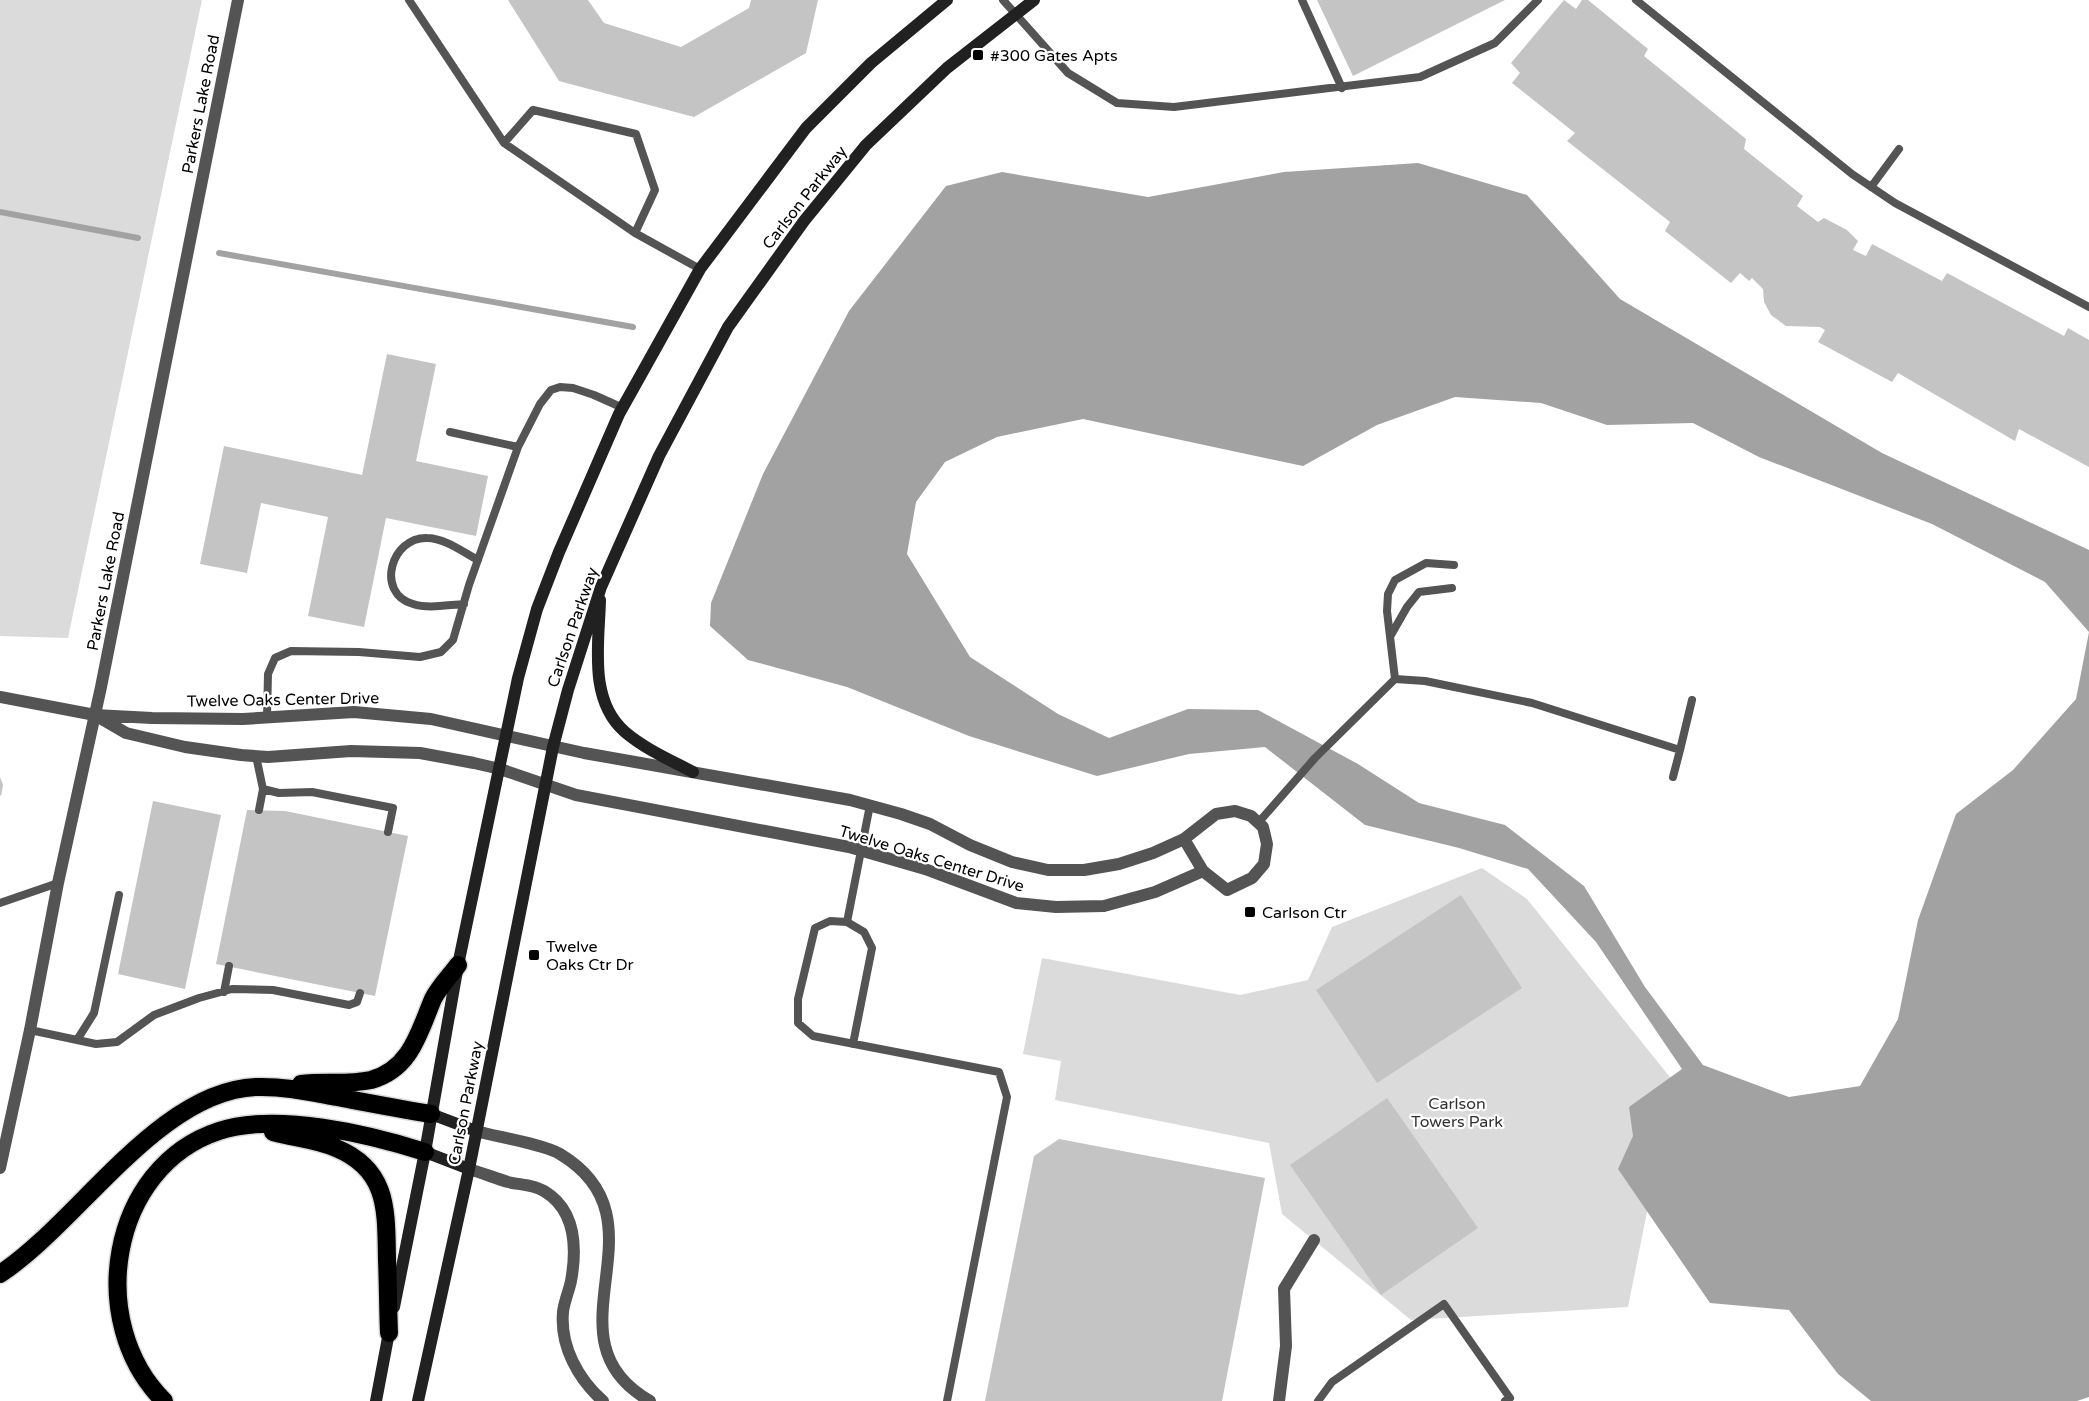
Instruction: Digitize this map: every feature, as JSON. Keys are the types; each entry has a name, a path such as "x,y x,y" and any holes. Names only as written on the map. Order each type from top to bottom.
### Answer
{"highway":[{"path":"267,1087 320,1082 348,1083 386,1074 408,1055 426,1021 434,997 458,965"},
{"path":"0,1274 58,1226 157,1130 187,1109 212,1096 254,1087 296,1089 431,1114"},
{"path":"248,1124 336,1148 364,1165 374,1177 384,1204 387,1223 389,1334"},
{"path":"164,1401 136,1365 123,1333 117,1297 117,1276 125,1231 133,1210 148,1183 175,1155 195,1141 219,1131 248,1124 300,1124 386,1141 424,1152"}],"main road":[{"name":"Carlson Parkway","path":"376,1401 458,965 518,678 537,609 559,552 623,408 700,269 806,128 871,63 947,0"},
{"name":"Carlson Parkway","path":"418,1401 469,1169 553,747 574,670 601,587 659,456 681,413 728,327 774,260 833,183 866,146 947,68 1034,0"},
{"path":"601,587 598,667 602,694 610,714 624,730 647,747 693,772"},
{"path":"431,1114 476,1131"},
{"path":"424,1152 469,1169"}],"street":[{"name":"Parkers Lake Road","path":"0,1168 238,0"},
{"name":"Twelve Oaks Center Drive","path":"0,697 94,715 152,718 267,717 354,712 396,714 431,719 553,747 850,800 930,824 969,845 1012,862 1048,870 1084,870 1119,864 1153,853 1184,839 1216,814 1235,811 1251,816 1258,823"},
{"name":"Twelve Oaks Center Drive","path":"94,715 126,733 211,752 256,756 351,751 420,753 500,770 576,795 861,850 925,869 1016,903 1056,907 1104,906 1155,892 1203,871"},
{"path":"1184,839 1203,871 1227,890 1252,878 1264,864 1267,844 1263,827 1258,823"},
{"path":"476,1131 558,1153 577,1166 600,1192 607,1210 610,1232 610,1252 602,1306 602,1338 607,1356 616,1371 640,1396 650,1401"},
{"path":"469,1169 542,1190 555,1199 564,1211 572,1227 575,1248 571,1280 563,1312 564,1335 570,1356 583,1381 603,1401"},
{"path":"1279,1401 1286,1346 1284,1289 1314,1240"}],"lane":[{"path":"409,0 504,143 635,233 700,269"},
{"path":"1003,0 1068,73 1117,103 1174,107 1420,77 1495,43 1538,0"},
{"path":"1302,0 1342,88"},
{"path":"1636,0 1871,187 1895,203 2089,307"},
{"path":"504,143 533,110 636,134 655,190 635,233"},
{"path":"1871,187 1899,148"},
{"path":"267,717 268,674 275,658 291,651 359,652 420,657 441,652 453,640 478,560 518,447 540,404 551,390 560,387 573,388 594,395 623,408"},
{"path":"450,432 518,447"},
{"path":"464,604 425,606 400,599 393,589 391,566 403,546 413,540 425,538 436,539 478,560"},
{"path":"1395,679 1387,611 1388,594 1395,580 1426,563 1454,565"},
{"path":"1391,635 1407,607 1419,592 1452,588"},
{"path":"1258,823 1348,725 1395,679 1425,681 1532,703 1680,750"},
{"path":"1673,777 1692,700"},
{"path":"256,756 262,789 259,810"},
{"path":"262,789 279,793 312,792 393,808 388,832"},
{"path":"847,922 870,805"},
{"path":"0,903 58,883"},
{"path":"77,1040 94,1013 119,895"},
{"path":"853,1044 872,948 864,932 847,922 830,921 815,928 798,999 798,1023 813,1036 853,1044 999,1072 1007,1097 947,1401"},
{"path":"224,992 229,966"},
{"path":"30,1029 96,1044 117,1042 154,1015 199,998 232,989 273,990 349,1005 357,1002 360,993"},
{"path":"1318,1401 1332,1382 1444,1304 1510,1398 1505,1401"}],"green space":[{"path":"0,0 202,0 68,638 0,636"},
{"name":"Carlson Towers Park","path":"1482,868 1527,899 1673,1081 1628,1307 1411,1320 1282,1214 1269,1143 1055,1100 1061,1061 1023,1054 1042,958 1240,995 1308,980 1332,927"}],"shaded area":[{"path":"1418,163 1527,195 1620,299 1882,453 2089,550 2089,632 2089,1397 2077,1401 1871,1401 1838,1374 1789,1310 1710,1303 1618,1169 1633,1136 1629,1107 1682,1069 1596,942 1528,869 1459,848 1365,825 1265,747 1189,754 1097,776 969,736 847,687 748,660 710,626 711,603 763,474 849,311 946,186 1002,172 1148,197 1284,172","holes":["1455,397 1541,403 1607,425 1693,423 1759,457 1932,524 2045,582 2089,632 2076,699 2013,770 1956,814 1918,920 1898,1019 1860,1086 1789,1097 1703,1065 1645,987 1584,886 1505,825 1419,803 1358,764 1258,710 1188,709 1109,738 1058,714 970,657 907,554 916,502 945,462 997,437 1083,419 1303,466 1377,425"]}],"building":[{"path":"508,0 588,0 604,23 681,47 749,8 751,0 818,0 806,53 694,117 559,81"},
{"path":"1317,0 1505,0 1353,76"},
{"path":"1564,0 1576,9 1582,0 1588,0 1648,49 1644,56 1746,139 1744,149 1803,196 1797,206 1818,222 1824,218 1847,230 1858,241 1853,250 1866,256 1872,244 1942,281 1947,273 2064,336 2068,328 2089,340 2089,467 2019,429 2015,441 1898,373 1892,382 1818,342 1825,330 1820,327 1786,326 1771,315 1764,302 1763,289 1752,278 1749,281 1740,273 1731,283 1665,231 1670,222 1567,141 1575,133 1512,83 1520,73 1511,63"},
{"path":"387,354 436,364 416,461 488,476 476,536 386,518 364,627 308,616 328,517 261,503 247,573 200,564 224,446 362,475"},
{"path":"0,777 3,785 1,796 0,795"},
{"path":"153,801 221,815 185,989 118,974"},
{"path":"247,810 285,811 408,836 375,996 216,964"},
{"path":"1461,895 1522,988 1377,1083 1316,990"},
{"path":"1387,1098 1478,1228 1381,1295 1290,1165"},
{"path":"1059,1139 1265,1178 1222,1401 985,1401 1034,1156"}],"waterway":[{"path":"0,212 138,238"},
{"path":"219,253 633,327"}],"place":[{"name":"#300 Gates Apts","path":"978,55"},
{"name":"Carlson Ctr","path":"1250,912"},
{"name":"Twelve Oaks Ctr Dr","path":"534,955"}]}
